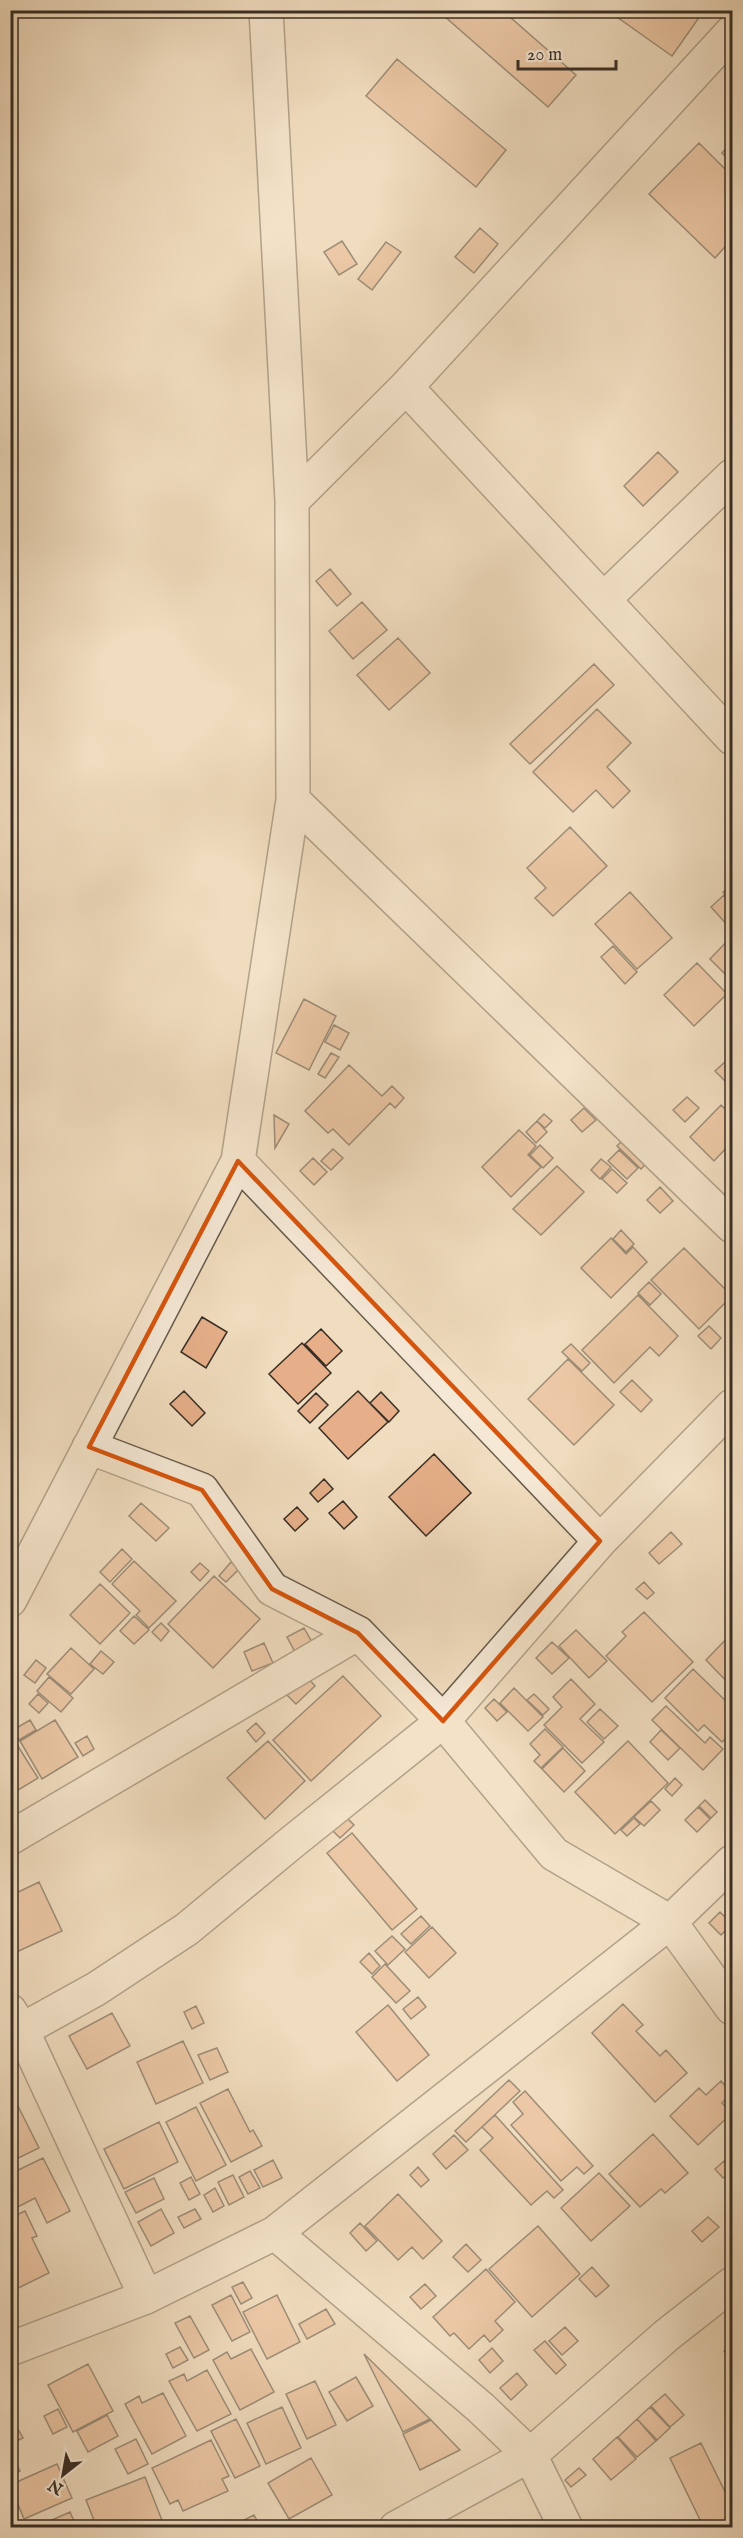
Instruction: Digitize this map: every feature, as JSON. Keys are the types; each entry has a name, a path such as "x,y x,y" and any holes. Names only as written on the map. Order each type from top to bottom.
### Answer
{"street":[{"path":"10,1600 238,1161 293,800 291,501 266,10"},
{"path":"291,501 406,387 732,32"},
{"path":"406,387 732,738"},
{"path":"604,598 732,476"},
{"path":"293,800 732,1226"},
{"path":"238,1161 600,1541"},
{"path":"146,2297 16,2020 96,1989 187,1929 443,1721 600,1541 732,1406"},
{"path":"89,1447 202,1491 272,1589 358,1633 443,1721 554,1854 670,1922 732,2008"},
{"path":"10,1838 358,1633"},
{"path":"10,2349 146,2297 275,2233 670,1922 732,1862"},
{"path":"275,2233 481,2408 530,2455 566,2528"},
{"path":"396,2528 530,2455 667,2335 732,2284"}],"highlighted area":[{"path":"238,1161 600,1541 443,1721 358,1633 272,1589 202,1490 89,1447"}],"building":[{"path":"449,10 502,10 576,75 548,107 444,16"},
{"path":"607,10 686,10 698,19 672,56"},
{"path":"397,59 506,150 476,187 366,96"},
{"path":"732,142 732,163 722,153"},
{"path":"699,143 732,176 732,239 715,258 649,194"},
{"path":"480,228 498,244 474,273 455,257"},
{"path":"342,241 357,264 339,275 324,252"},
{"path":"386,242 401,252 372,290 358,279"},
{"path":"658,452 678,472 643,506 624,486"},
{"path":"330,569 351,594 337,606 316,581"},
{"path":"362,602 387,630 353,659 329,631"},
{"path":"398,638 430,673 389,710 357,675"},
{"path":"594,664 614,685 530,764 510,744"},
{"path":"597,709 631,743 607,767 630,791 613,808 596,790 573,812 533,772"},
{"path":"570,827 607,866 553,916 535,898 546,888 527,868"},
{"path":"732,884 732,902 723,892"},
{"path":"630,892 672,938 637,969 595,924"},
{"path":"724,895 732,905 732,924 729,927 711,907"},
{"path":"732,936 732,981 710,959"},
{"path":"613,946 637,972 625,984 601,957"},
{"path":"697,963 727,994 694,1026 664,995"},
{"path":"304,999 336,1016 309,1070 276,1053"},
{"path":"334,1025 349,1033 340,1050 325,1042"},
{"path":"331,1053 339,1057 325,1078 318,1074"},
{"path":"726,1061 732,1068 732,1080 728,1084 715,1071"},
{"path":"349,1065 382,1096 392,1086 404,1098 395,1108 390,1103 349,1145 333,1129 328,1133 305,1111"},
{"path":"687,1097 699,1108 685,1122 673,1110"},
{"path":"721,1105 732,1116 732,1142 714,1161 690,1137"},
{"path":"584,1108 596,1120 582,1132 571,1120"},
{"path":"544,1114 552,1121 545,1128 537,1121"},
{"path":"274,1115 289,1124 275,1148"},
{"path":"537,1121 547,1132 536,1143 526,1132"},
{"path":"519,1130 536,1146 528,1155 541,1167 511,1197 482,1167"},
{"path":"628,1135 652,1158 641,1169 617,1146"},
{"path":"540,1145 553,1158 543,1168 530,1155"},
{"path":"333,1149 343,1158 331,1170 321,1161"},
{"path":"619,1150 638,1168 627,1179 608,1161"},
{"path":"313,1158 327,1172 314,1185 300,1171"},
{"path":"601,1159 611,1167 600,1179 591,1170"},
{"path":"557,1166 584,1192 541,1235 513,1209"},
{"path":"612,1169 627,1183 617,1193 602,1179"},
{"path":"660,1187 673,1201 660,1213 647,1200"},
{"path":"621,1230 634,1244 626,1252 613,1239"},
{"path":"611,1238 626,1254 633,1247 647,1262 611,1298 581,1268"},
{"path":"684,1248 732,1296 699,1329 651,1280"},
{"path":"649,1282 661,1294 650,1305 638,1293"},
{"path":"638,1295 678,1336 659,1356 650,1347 614,1383 582,1350"},
{"path":"202,1317 227,1332 206,1368 181,1352"},
{"path":"709,1326 721,1338 711,1349 698,1336"},
{"path":"321,1329 342,1351 326,1366 305,1344"},
{"path":"302,1343 331,1373 298,1404 269,1374"},
{"path":"571,1344 590,1363 582,1371 562,1352"},
{"path":"568,1359 614,1405 574,1445 528,1399"},
{"path":"632,1380 652,1400 641,1412 620,1392"},
{"path":"184,1391 205,1413 192,1426 170,1404"},
{"path":"358,1391 388,1422 348,1459 319,1428"},
{"path":"381,1392 399,1411 389,1422 370,1403"},
{"path":"316,1393 328,1405 310,1423 298,1411"},
{"path":"434,1454 471,1493 426,1536 389,1497"},
{"path":"324,1479 333,1489 318,1502 310,1493"},
{"path":"343,1501 357,1517 344,1529 329,1513"},
{"path":"141,1503 169,1528 156,1541 129,1516"},
{"path":"297,1507 308,1519 295,1531 284,1519"},
{"path":"671,1532 682,1544 659,1564 649,1553"},
{"path":"122,1549 132,1559 110,1582 100,1572"},
{"path":"134,1561 176,1601 149,1628 136,1615 140,1611 112,1584"},
{"path":"231,1562 239,1569 226,1582 219,1576"},
{"path":"200,1563 209,1571 200,1581 191,1572"},
{"path":"214,1576 260,1619 213,1668 168,1624"},
{"path":"644,1582 654,1593 647,1599 636,1589"},
{"path":"100,1584 130,1613 100,1644 70,1615"},
{"path":"644,1612 693,1662 652,1702 606,1656 626,1636 622,1632"},
{"path":"134,1616 149,1630 134,1644 120,1631"},
{"path":"161,1623 169,1631 161,1641 152,1632"},
{"path":"304,1628 312,1642 295,1652 287,1637"},
{"path":"576,1630 607,1661 589,1678 559,1646"},
{"path":"732,1633 732,1687 706,1660"},
{"path":"552,1642 569,1658 552,1674 536,1658"},
{"path":"264,1643 273,1663 252,1671 244,1652"},
{"path":"71,1648 94,1669 71,1694 47,1674"},
{"path":"101,1651 114,1662 103,1674 90,1664"},
{"path":"36,1660 46,1668 35,1683 24,1675"},
{"path":"693,1669 732,1707 732,1732 722,1742 704,1725 698,1731 665,1698"},
{"path":"343,1676 381,1716 311,1781 273,1740"},
{"path":"49,1677 73,1698 61,1712 37,1691"},
{"path":"307,1677 315,1686 296,1704 287,1695"},
{"path":"571,1679 595,1704 580,1719 604,1742 582,1763 544,1725 562,1707 553,1697"},
{"path":"514,1688 543,1717 528,1731 500,1703"},
{"path":"38,1694 48,1703 39,1713 29,1704"},
{"path":"534,1694 549,1709 543,1715 527,1700"},
{"path":"494,1699 507,1712 497,1721 485,1708"},
{"path":"666,1706 705,1743 710,1737 723,1749 703,1770 652,1720"},
{"path":"600,1709 618,1726 604,1739 587,1722"},
{"path":"30,1720 36,1730 19,1740 13,1730"},
{"path":"55,1720 78,1757 42,1779 20,1741"},
{"path":"256,1723 265,1733 256,1742 247,1731"},
{"path":"545,1729 563,1747 541,1768 534,1761 540,1755 530,1744"},
{"path":"661,1730 680,1748 668,1760 650,1742"},
{"path":"10,1736 38,1778 10,1795"},
{"path":"87,1736 94,1749 83,1756 75,1743"},
{"path":"268,1741 305,1781 265,1819 227,1778"},
{"path":"628,1741 668,1783 615,1834 575,1792"},
{"path":"563,1748 585,1771 564,1792 542,1769"},
{"path":"675,1778 682,1785 672,1796 665,1789"},
{"path":"705,1800 717,1812 711,1818 699,1806"},
{"path":"651,1801 660,1810 644,1826 634,1817"},
{"path":"698,1807 710,1819 697,1832 685,1820"},
{"path":"345,1816 354,1825 340,1838 331,1829"},
{"path":"634,1818 640,1824 627,1836 621,1830"},
{"path":"352,1833 417,1909 392,1930 327,1853"},
{"path":"39,1882 62,1931 10,1955 10,1896"},
{"path":"720,1912 732,1924 721,1935 709,1923"},
{"path":"421,1916 430,1926 411,1944 401,1934"},
{"path":"432,1927 456,1953 429,1978 405,1952"},
{"path":"392,1936 405,1949 388,1965 375,1951"},
{"path":"369,1953 380,1966 372,1974 360,1962"},
{"path":"385,1964 410,1991 396,2003 372,1977"},
{"path":"418,1997 426,2007 411,2019 403,2009"},
{"path":"623,2004 643,2025 636,2031 660,2056 666,2050 687,2073 655,2102 592,2033"},
{"path":"388,2005 429,2055 397,2081 356,2032"},
{"path":"196,2006 204,2023 192,2029 184,2012"},
{"path":"112,2013 130,2046 87,2069 69,2036"},
{"path":"183,2041 203,2083 156,2104 137,2062"},
{"path":"217,2048 228,2072 210,2080 198,2055"},
{"path":"509,2080 520,2091 466,2142 455,2131"},
{"path":"721,2081 732,2093 722,2103 732,2113 698,2145 670,2116 699,2088 706,2095"},
{"path":"228,2089 250,2132 253,2130 262,2146 231,2162 200,2103"},
{"path":"525,2091 593,2166 584,2174 577,2167 561,2181 511,2125 523,2114 513,2102"},
{"path":"18,2106 39,2148 10,2162 10,2109"},
{"path":"196,2107 226,2165 196,2181 166,2122"},
{"path":"495,2115 563,2190 554,2198 547,2191 531,2205 480,2150 493,2138 482,2127"},
{"path":"159,2122 178,2162 124,2189 104,2149"},
{"path":"653,2134 688,2173 665,2193 661,2189 640,2207 609,2174"},
{"path":"454,2135 468,2150 446,2169 433,2154"},
{"path":"43,2158 70,2211 47,2223 35,2198 10,2211 10,2174"},
{"path":"273,2160 282,2178 263,2187 254,2170"},
{"path":"724,2161 732,2170 723,2178 715,2169"},
{"path":"418,2167 429,2180 421,2187 410,2175"},
{"path":"250,2171 260,2188 248,2194 239,2177"},
{"path":"599,2173 630,2206 591,2241 561,2208"},
{"path":"233,2175 244,2197 229,2205 218,2182"},
{"path":"191,2177 200,2194 189,2200 180,2183"},
{"path":"154,2178 164,2199 136,2213 125,2192"},
{"path":"215,2188 224,2206 213,2212 204,2195"},
{"path":"398,2194 442,2241 423,2259 412,2247 398,2260 365,2226"},
{"path":"161,2209 174,2233 151,2246 138,2222"},
{"path":"195,2209 201,2219 184,2228 178,2217"},
{"path":"25,2211 37,2236 32,2238 49,2273 10,2292 10,2218"},
{"path":"708,2217 719,2227 702,2242 692,2231"},
{"path":"360,2223 377,2241 366,2251 350,2233"},
{"path":"538,2226 580,2274 532,2317 489,2269"},
{"path":"466,2244 481,2260 468,2272 453,2257"},
{"path":"592,2267 609,2286 596,2297 579,2279"},
{"path":"486,2269 515,2302 495,2321 503,2330 490,2342 484,2335 469,2349 454,2333 450,2336 433,2317"},
{"path":"243,2282 252,2298 241,2304 232,2287"},
{"path":"425,2284 436,2296 421,2309 410,2297"},
{"path":"231,2295 250,2332 232,2341 212,2305"},
{"path":"277,2295 300,2342 267,2359 243,2312"},
{"path":"326,2309 335,2324 307,2339 299,2324"},
{"path":"190,2316 209,2350 194,2358 175,2323"},
{"path":"565,2327 578,2341 562,2355 549,2341"},
{"path":"545,2341 566,2365 556,2374 534,2350"},
{"path":"732,2344 732,2362 724,2351"},
{"path":"180,2347 188,2360 173,2368 166,2354"},
{"path":"492,2348 503,2361 490,2373 479,2360"},
{"path":"251,2349 274,2392 240,2410 213,2360 227,2352 231,2359"},
{"path":"364,2354 430,2419 403,2432"},
{"path":"88,2364 113,2411 73,2432 48,2385"},
{"path":"207,2370 231,2414 197,2431 169,2381 184,2374 187,2381"},
{"path":"517,2373 527,2385 511,2400 500,2388"},
{"path":"356,2377 373,2406 347,2421 329,2392"},
{"path":"315,2381 336,2425 307,2439 286,2394"},
{"path":"163,2393 186,2436 152,2454 125,2404 139,2396 142,2403"},
{"path":"665,2394 684,2415 670,2427 651,2406"},
{"path":"282,2407 301,2448 266,2464 247,2423"},
{"path":"650,2407 670,2428 657,2440 637,2419"},
{"path":"58,2409 67,2427 53,2434 44,2416"},
{"path":"10,2415 23,2438 10,2444"},
{"path":"107,2415 118,2436 88,2452 77,2431"},
{"path":"236,2419 260,2466 235,2478 211,2431"},
{"path":"637,2419 656,2441 637,2457 618,2437"},
{"path":"431,2420 460,2450 420,2470 403,2434"},
{"path":"617,2437 636,2459 611,2480 593,2459"},
{"path":"136,2439 148,2464 128,2474 115,2449"},
{"path":"211,2440 229,2476 222,2479 228,2491 183,2511 178,2500 170,2504 152,2468"},
{"path":"701,2443 732,2506 732,2528 704,2528 670,2458"},
{"path":"10,2452 20,2471 10,2476"},
{"path":"311,2458 332,2495 289,2519 268,2483"},
{"path":"57,2464 72,2498 24,2519 10,2485"},
{"path":"579,2468 586,2475 571,2487 565,2480"},
{"path":"145,2477 165,2528 97,2528 86,2500"},
{"path":"70,2512 77,2528 34,2528"},
{"path":"254,2515 261,2528 248,2528 244,2520"},
{"path":"512,2520 516,2528 501,2528 500,2526"}]}
